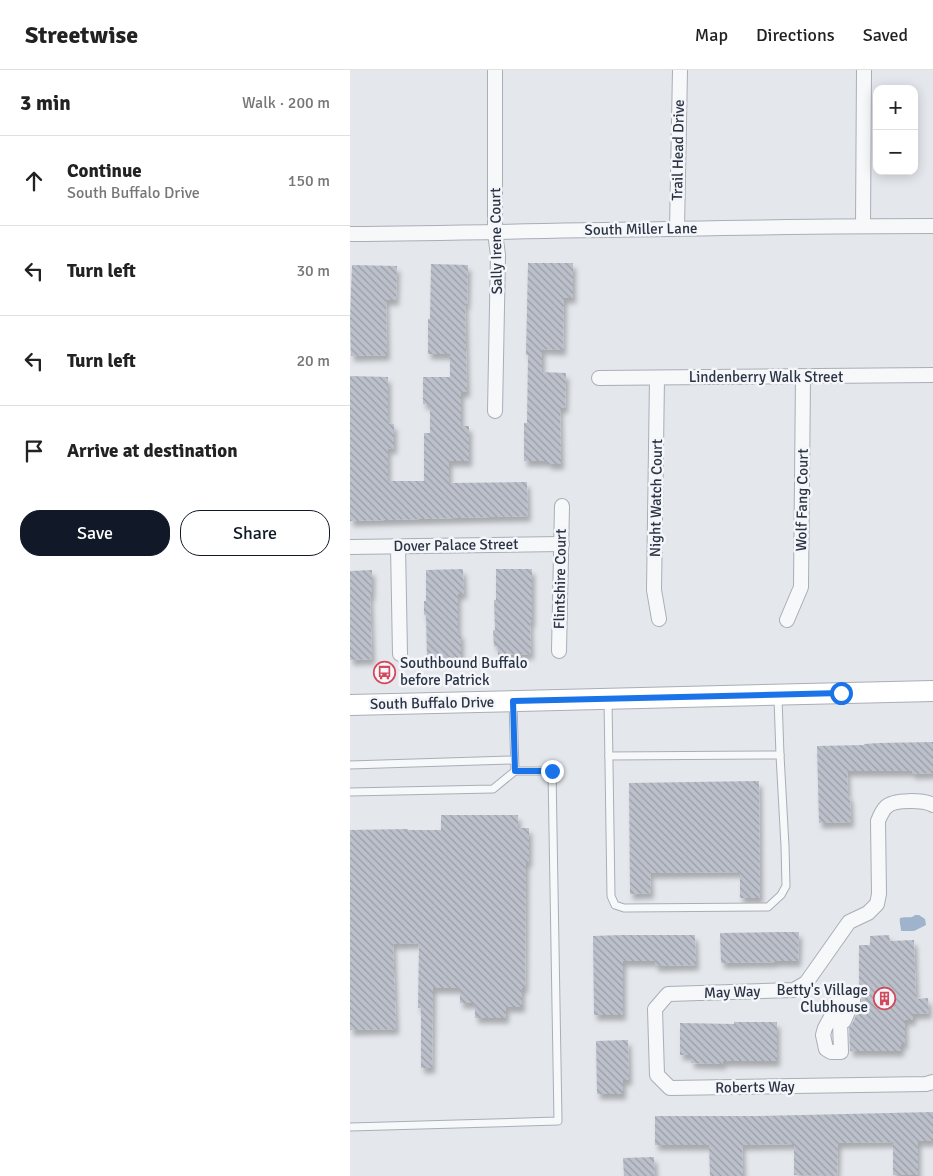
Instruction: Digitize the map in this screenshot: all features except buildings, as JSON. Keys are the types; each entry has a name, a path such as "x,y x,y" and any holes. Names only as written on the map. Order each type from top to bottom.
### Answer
{"main road":[{"name":"South Buffalo Drive","path":"350,705 933,691"}],"street":[{"name":"Sally Irene Court","path":"495,70 495,233 498,255 495,411"},
{"name":"Trail Head Drive","path":"677,229 680,70"},
{"path":"863,226 864,70"},
{"name":"South Miller Lane","path":"350,234 933,226"},
{"name":"Lindenberry Walk Street","path":"600,378 933,375"},
{"name":"Wolf Fang Court","path":"787,620 800,587 803,376"},
{"name":"Night Watch Court","path":"658,378 654,590 659,618"},
{"name":"Flintshire Court","path":"559,651 562,506"},
{"name":"Dover Palace Street","path":"350,547 562,544"},
{"path":"398,546 400,654"},
{"name":"May Way","path":"661,1002 668,994 794,990 806,983 849,922 868,914 878,904 878,821 882,813 887,806 895,802 928,802 933,805"},
{"name":"Roberts Way","path":"661,1002 655,1009 657,1076 670,1088 926,1084 933,1082"}],"lane":[{"path":"608,699 611,896 615,905 624,908 768,907 781,896 786,886 778,695"},
{"path":"513,701 515,771"},
{"path":"609,756 780,755"},
{"path":"350,765 514,760"},
{"path":"350,792 494,789 515,771 552,771 558,1121 350,1127"}],"water":[{"path":"915,915 925,919 926,925 914,931 901,931 900,918"}],"place":[{"name":"Southbound Buffalo before Patrick","path":"384,672"},
{"name":"Betty's Village Clubhouse","path":"884,999"}],"route":[{"path":"552,771 515,771 513,701 841,693"}]}
